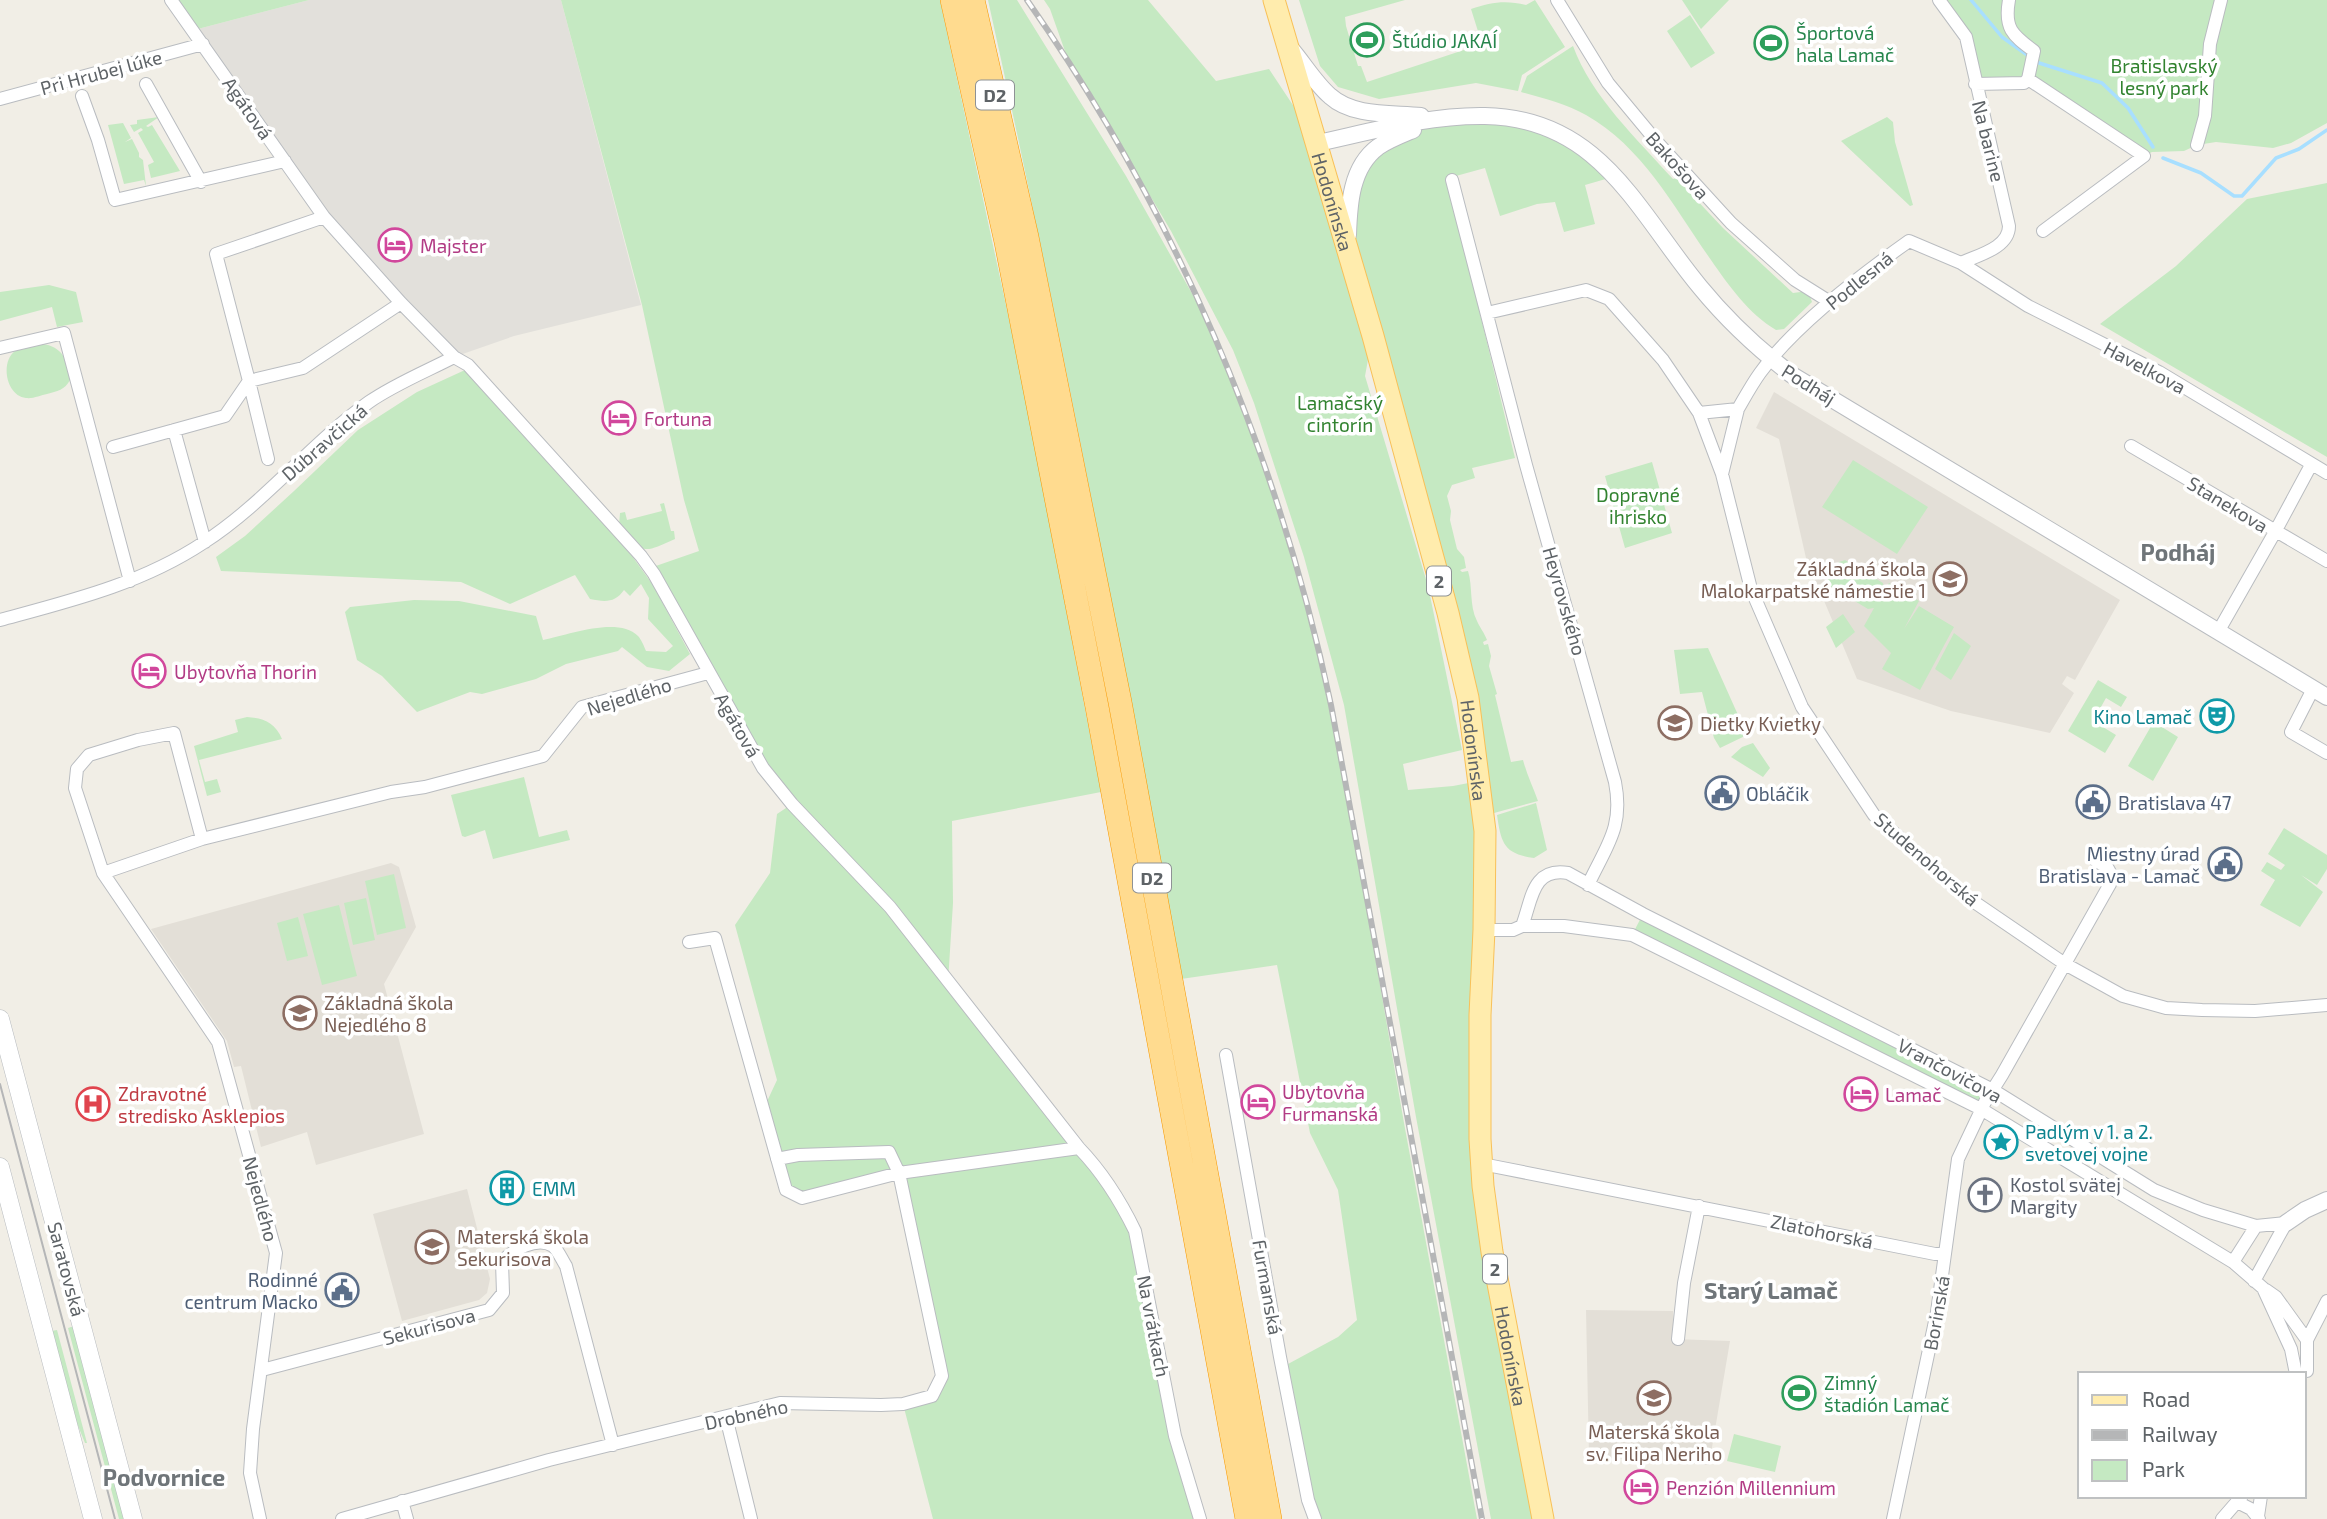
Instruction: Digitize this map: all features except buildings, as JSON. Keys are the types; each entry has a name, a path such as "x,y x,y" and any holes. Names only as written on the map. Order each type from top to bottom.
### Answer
{"highway":[{"name":"D2","path":"952,0 1006,193 1120,702 1269,1519"},
{"name":"D2","path":"973,0 1006,193"},
{"name":"D2","path":"1017,240 1097,706 1247,1519"}],"main road":[{"name":"Hodonínska","path":"1274,0 1348,249 1466,691 1485,831 1480,1015 1482,1164 1492,1252 1543,1519"},
{"name":"Saratovská","path":"0,1019 133,1519"},
{"name":"Saratovská","path":"0,1167 93,1519"}],"street":[{"name":"Agátová","path":"171,0 324,216 401,303 454,357 468,365 641,556 654,574 763,768 792,804 890,907 1079,1147"},
{"name":"Bakošova","path":"1557,0 1608,83 1657,142 1731,223 1795,280 1830,302"},
{"name":"Na barine","path":"1939,0 1966,37 2010,226 2006,240 1961,263"},
{"path":"1975,84 2024,83 2029,73 2034,52 2014,37 2006,17 2009,0"},
{"path":"2197,145 2205,116 2210,44 2221,0"},
{"name":"Pri Hrubej lúke","path":"0,99 203,44"},
{"path":"1288,45 1328,94 1338,102 1361,111 1441,117"},
{"path":"2029,73 2144,156 2043,231"},
{"path":"146,84 201,182"},
{"path":"82,96 115,200 285,161"},
{"name":"Podháj","path":"1318,143 1441,117 1486,116 1519,120 1545,127 1584,146 1606,165 1630,192 1707,295 1748,339 1792,375 2320,693"},
{"path":"1348,249 1351,195 1364,162 1380,145 1441,117"},
{"name":"Heyrovského","path":"1452,180 1619,802 1614,835 1588,885"},
{"path":"268,459 216,254 324,216"},
{"name":"Podlesná","path":"1771,359 1830,302 1909,241 1961,263"},
{"name":"Havelkova","path":"1961,263 2028,306 2159,372 2327,473"},
{"name":"Studenohorská","path":"1487,313 1586,290 1609,299 1663,360 1699,413 1722,474 1751,589 1802,707 1874,815 1961,893 2065,964 2123,996 2166,1008 2255,1011 2327,1005"},
{"path":"113,447 225,416 249,381 303,368 401,303"},
{"path":"0,348 64,333 130,581"},
{"name":"Dúbravčická","path":"0,620 96,594 130,581 205,542 240,518 333,430 371,400 454,357"},
{"name":"Studenohorská","path":"1722,474 1738,409 1771,359"},
{"path":"1699,413 1738,409"},
{"path":"174,430 205,542"},
{"name":"Stanekova","path":"2131,446 2275,533 2327,561"},
{"path":"2218,632 2311,465"},
{"name":"Nejedlého","path":"103,873 202,839 391,792 425,787 543,756 582,707 708,673"},
{"path":"2320,693 2291,732 2327,753"},
{"name":"Nejedlého","path":"202,839 174,733 138,740 89,755 77,769 75,788 103,873 218,1042 276,1254 253,1429 250,1473 260,1519"},
{"name":"Borinská","path":"1893,1519 1937,1312 1958,1159 1981,1109 2110,884 2112,876 2107,867 2096,861"},
{"name":"Vrančovičova","path":"1522,926 1538,880 1556,871 1567,873 1993,1090 2154,1190 2203,1210 2256,1226 2287,1223"},
{"name":"Vrančovičova","path":"1484,930 1564,926 1632,935 1981,1109 2233,1262 2276,1297 2307,1340"},
{"path":"689,942 715,938 786,1190 802,1198 899,1173 1079,1147"},
{"name":"Furmanská","path":"1226,1055 1280,1357 1308,1500 1315,1519"},
{"name":"Na vrátkach","path":"1079,1147 1102,1173 1135,1231 1175,1436 1200,1519"},
{"path":"777,1159 798,1155 889,1152 899,1173"},
{"name":"Zlatohorská","path":"1482,1164 1945,1254"},
{"name":"Drobného","path":"342,1519 549,1460 780,1403 903,1404 932,1396 942,1376 899,1173"},
{"path":"2301,1372 2258,1285 2287,1223 2305,1210 2327,1200"},
{"path":"1678,1339 1684,1283 1699,1206"},
{"path":"2233,1262 2256,1226"},
{"name":"Sekurisova","path":"261,1370 489,1310 503,1293 502,1262 510,1252 540,1242 554,1247 566,1266 613,1445"},
{"path":"2301,1372 2307,1340 2327,1301"},
{"path":"726,1417 751,1519"},
{"path":"2258,1518 2261,1498"},
{"path":"2222,1519 2239,1499 2258,1518"},
{"path":"402,1501 407,1519"}],"shaded area":[{"path":"309,0 561,0 641,305 514,336 454,357 325,216 194,30"},
{"name":"Základná škola Malokarpatské námestie 1","path":"1774,392 2120,600 2075,680 2067,676 2062,684 2074,693 2050,733 1951,711 1857,679 1806,558 1779,439 1756,428"},
{"name":"Základná škola Nejedlého 8","path":"391,863 399,867 416,927 384,984 424,1134 316,1165 307,1132 261,1147 241,1066 234,1067 227,1041 151,929"},
{"name":"Materská škola Sekurisova","path":"467,1189 490,1279 487,1293 479,1300 402,1321 373,1214"},
{"name":"Materská škola sv. Filipa Neriho","path":"1586,1310 1673,1311 1673,1339 1730,1341 1709,1465 1589,1456"}],"green space":[{"path":"172,0 309,0 194,30"},
{"path":"561,0 940,0 1020,370 1101,792 952,821 953,903 948,982 1079,1148 1135,1231 1175,1436 1200,1519 933,1519 903,1404 932,1396 942,1375 899,1173 802,1198 786,1190 763,1110 777,1080 735,925 770,873 777,814 792,804 763,768 650,568 699,551 684,500 642,305"},
{"path":"988,0 1017,0 1126,176 1199,306 1243,405 1293,559 1332,709 1477,1519 1321,1519 1314,1499 1288,1364 1338,1337 1357,1320 1338,1190 1310,1133 1277,965 1181,979 1089,489"},
{"name":"Lamačský cintorín","path":"1044,0 1148,0 1216,81 1269,69 1318,143 1348,218 1369,156 1441,117 1536,124 1616,176 1585,185 1595,224 1564,232 1555,202 1537,204 1500,216 1485,168 1445,179 1515,458 1472,468 1475,478 1452,485 1447,496 1457,549 1464,557 1466,568 1460,570 1468,571 1475,615 1487,640 1483,642 1484,645 1488,644 1491,656 1489,666 1511,762 1523,760 1538,801 1494,813 1484,812 1480,1115 1543,1519 1491,1519 1416,1117 1344,705 1304,557 1254,403 1233,350 1171,231 1066,54 1050,9","holes":["1372,338 1479,781 1408,790 1403,764 1462,750 1428,586 1365,376"]},
{"path":"1299,0 1405,0 1345,17 1358,66 1361,66 1367,82 1482,44 1471,9 1492,3 1526,5 1535,0 1565,47 1522,75 1518,91 1476,83 1379,99 1338,87 1320,66"},
{"path":"1682,0 1729,0 1701,29"},
{"name":"Bratislavský lesný park","path":"1939,0 2327,0 2327,123 2291,143 2273,148 2216,142 2197,145 2184,151 2152,152 2144,156 2028,79 1975,84 1966,37"},
{"path":"1690,15 1715,53 1691,68 1667,31"},
{"path":"1573,46 1603,100 1673,179 1676,178 1723,228 1793,293 1808,291 1812,302 1784,329 1776,330 1740,299 1671,200 1625,144 1606,128 1578,111 1521,92 1527,76"},
{"path":"159,117 146,126 152,125 180,171 151,178 148,165 154,162 138,133 143,130 141,128 134,132 130,125 137,124 137,120"},
{"path":"1887,117 1893,122 1895,142 1913,205 1910,206 1841,141"},
{"path":"123,123 131,138 125,142 132,139 139,157 143,160 146,186 144,180 124,184 108,125"},
{"path":"2327,183 2327,457 2100,324 2176,266 2247,199"},
{"path":"49,285 76,292 83,322 57,327 52,307 0,321 0,292"},
{"path":"42,344 55,348 63,356 70,380 63,388 54,392 31,398 19,396 7,378 10,356 15,351"},
{"path":"465,370 632,556 653,585 690,654 669,671 647,667 622,647 618,651 566,664 536,679 482,694 470,692 417,712 382,676 357,660 345,612 350,607 414,600 459,601 536,616 543,640 592,629 618,627 638,636 646,651 666,652 673,646 648,619 649,598 641,584 630,596 624,590 613,599 600,601 590,599 575,575 510,604 461,582 221,571 216,557 245,536 358,430 417,392"},
{"path":"1853,460 1928,507 1897,554 1822,507"},
{"name":"Dopravné ihrisko","path":"1652,462 1672,533 1625,548 1605,476"},
{"path":"664,503 675,539 655,548 638,546 619,525 620,513 625,512 627,520 662,511 660,504"},
{"path":"1845,560 1883,583 1884,591 1889,583 1919,601 1904,629 1919,606 1954,627 1920,690 1882,669 1891,653 1864,626 1874,608 1868,609 1828,585 1828,580 1839,562"},
{"path":"1843,614 1855,632 1836,648 1826,627"},
{"path":"1954,633 1971,646 1951,680 1935,669"},
{"path":"1708,648 1747,735 1720,748 1714,738 1702,692 1680,694 1674,650"},
{"path":"2098,680 2127,697 2121,707 2106,698 2093,721 2116,735 2105,753 2068,731"},
{"path":"2157,716 2160,718 2157,724 2178,737 2153,781 2128,766"},
{"path":"247,717 268,722 282,739 199,760 205,782 217,779 221,792 207,796 194,746 238,732 235,720"},
{"path":"1753,743 1770,768 1763,777 1731,757 1742,747"},
{"path":"524,777 539,837 567,830 570,840 493,859 485,830 462,836 451,795"},
{"path":"1536,803 1547,850 1534,858 1516,854 1506,846 1500,833 1497,815"},
{"path":"2284,828 2327,855 2327,869 2317,885 2301,875 2323,892 2300,927 2260,905 2275,880 2261,871 2267,862 2281,870 2285,865 2268,854"},
{"path":"394,874 406,928 377,935 365,881"},
{"path":"366,898 375,940 353,945 344,903"},
{"path":"339,905 357,976 322,985 303,914"},
{"path":"1643,914 1993,1090 1981,1109 1632,935"},
{"path":"298,917 308,956 287,961 277,923"},
{"path":"74,1326 126,1519 119,1519 68,1328"},
{"path":"57,1330 87,1443 70,1406 51,1331"},
{"path":"1734,1434 1781,1446 1775,1472 1727,1461"}],"waterway":[{"path":"1971,0 2002,37 2030,57"},
{"path":"2036,62 2102,83 2128,108 2153,147"},
{"path":"2163,158 2201,173 2234,196 2242,196 2276,158 2299,149 2327,130"}],"tram line":[{"path":"0,1084 115,1519"}],"railway":[{"path":"1027,0 1080,81 1129,164 1174,249 1215,337 1251,427 1282,518 1309,611 1331,705 1482,1519"}],"place":[{"name":"Štúdio JAKAÍ","path":"1367,40"},
{"name":"Športová hala Lamač","path":"1771,43"},
{"name":"Majster","path":"395,245"},
{"name":"Fortuna","path":"619,418"},
{"name":"Základná škola Malokarpatské námestie 1","path":"1950,579"},
{"name":"Ubytovňa Thorin","path":"149,671"},
{"name":"Kino Lamač","path":"2217,716"},
{"name":"Dietky Kvietky","path":"1675,723"},
{"name":"Obláčik","path":"1722,793"},
{"name":"Bratislava 47","path":"2093,802"},
{"name":"Miestny úrad Bratislava - Lamač","path":"2225,864"},
{"name":"Základná škola Nejedlého 8","path":"300,1013"},
{"name":"Lamač","path":"1861,1094"},
{"name":"Ubytovňa Furmanská","path":"1258,1102"},
{"name":"Zdravotné stredisko Asklepios","path":"93,1104"},
{"name":"Padlým v 1. a 2. svetovej vojne","path":"2001,1142"},
{"name":"EMM","path":"507,1188"},
{"name":"Kostol svätej Margity","path":"1985,1195"},
{"name":"Materská škola Sekurisova","path":"432,1247"},
{"name":"Rodinné centrum Macko","path":"342,1290"},
{"name":"Zimný štadión Lamač","path":"1799,1393"},
{"name":"Materská škola sv. Filipa Neriho","path":"1654,1398"},
{"name":"Penzión Millennium","path":"1641,1487"}],"district":[{"name":"Podháj","path":"2178,552"},
{"name":"Starý Lamač","path":"1771,1290"},
{"name":"Podvornice","path":"164,1477"}]}
